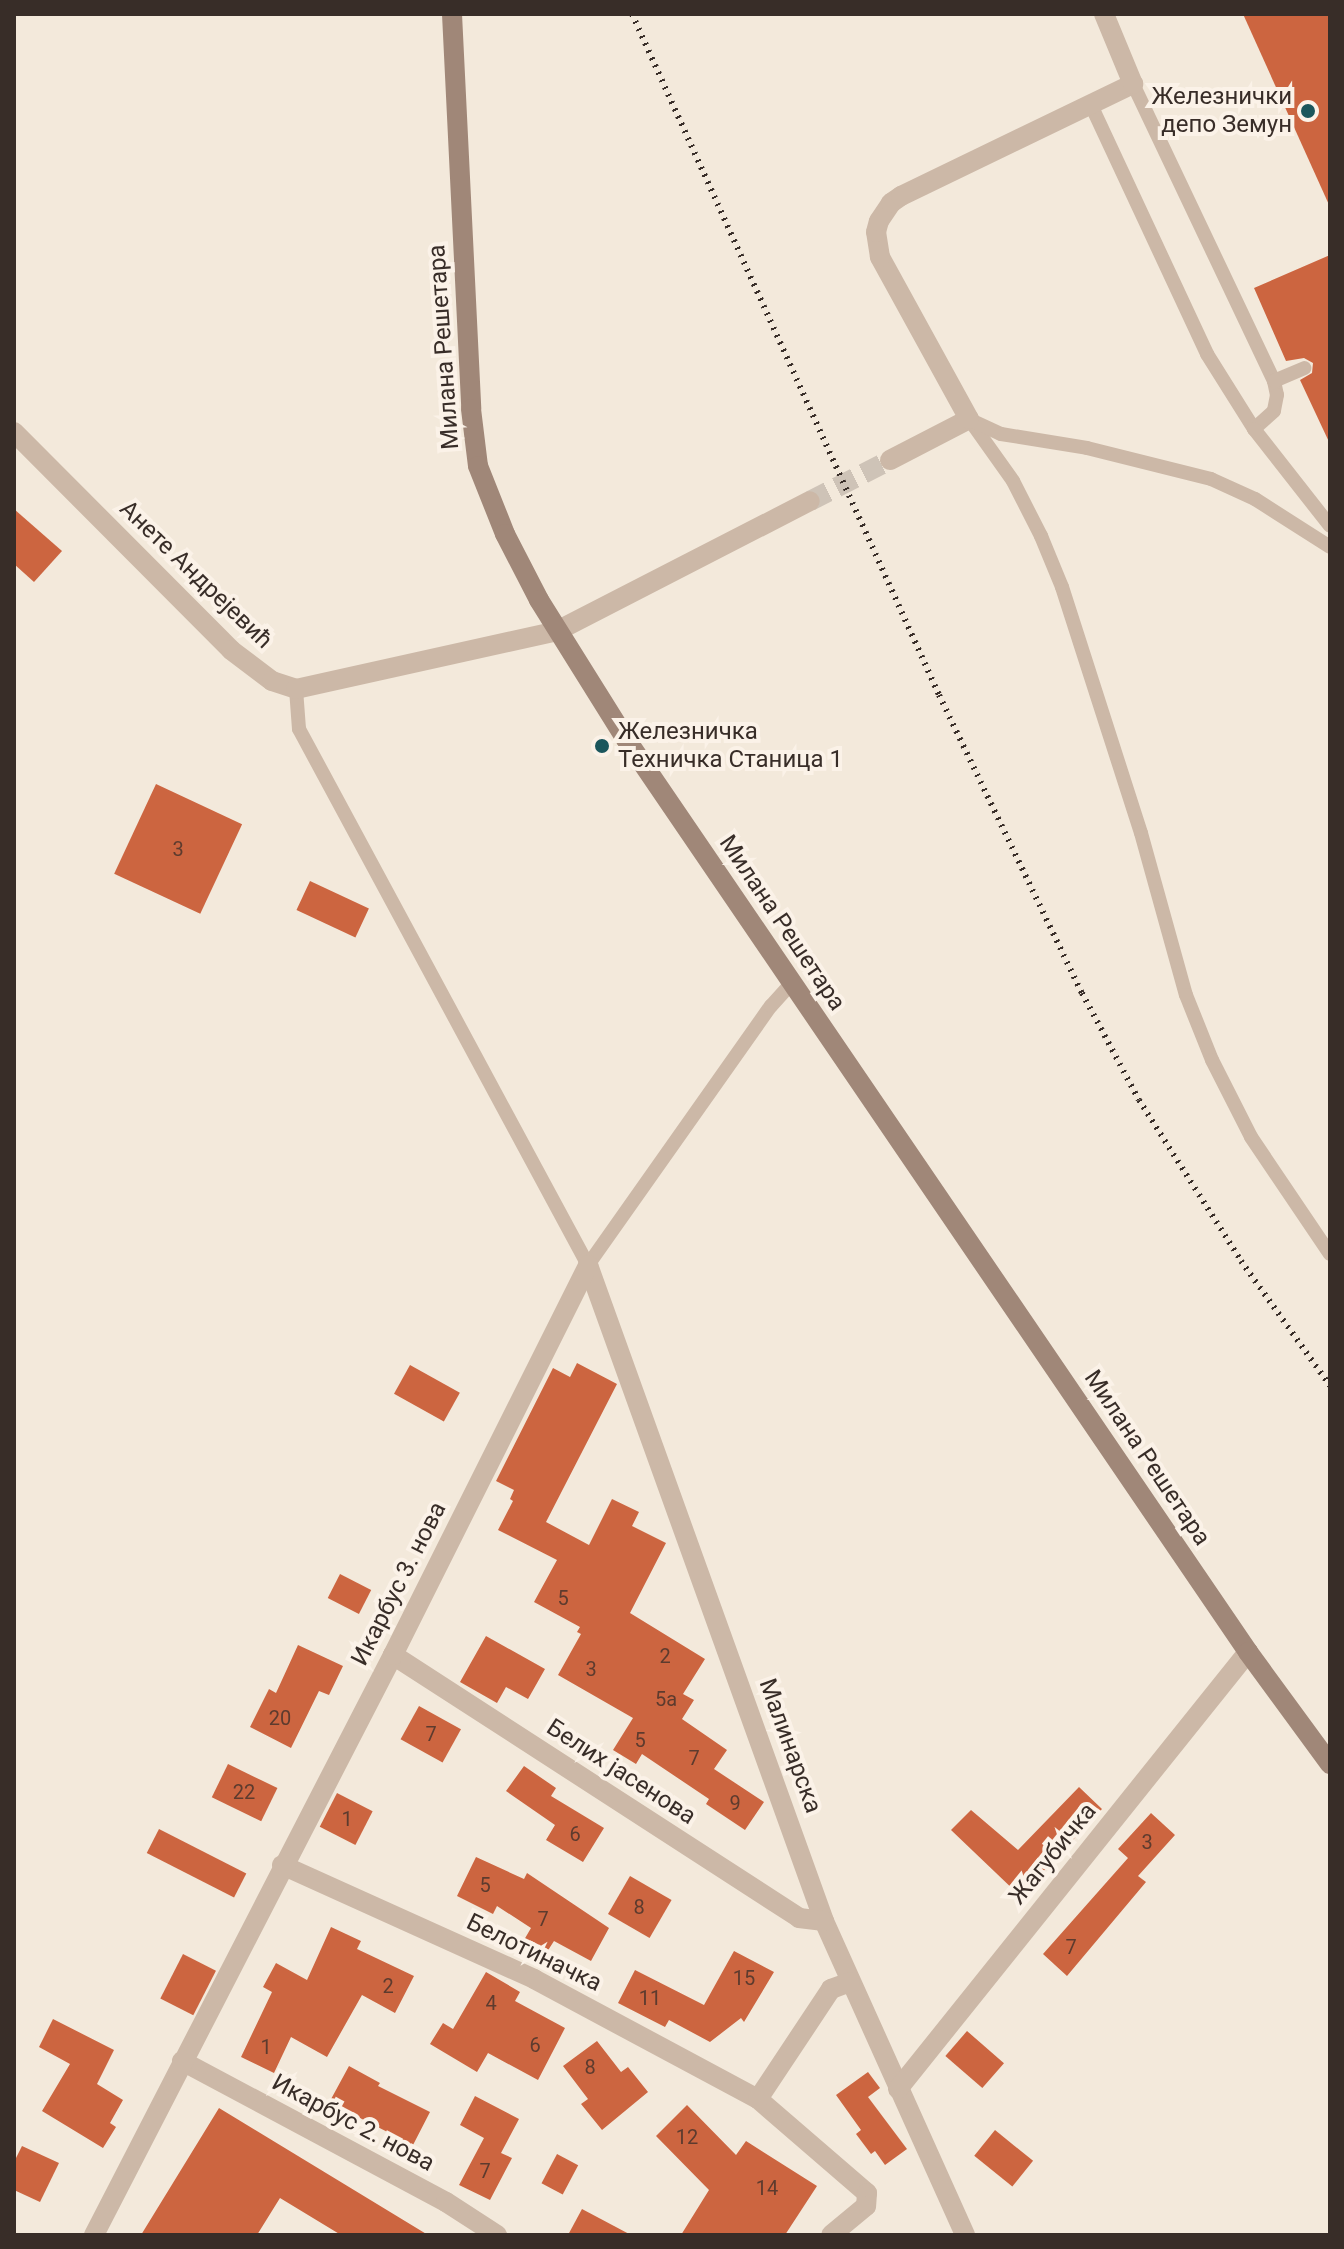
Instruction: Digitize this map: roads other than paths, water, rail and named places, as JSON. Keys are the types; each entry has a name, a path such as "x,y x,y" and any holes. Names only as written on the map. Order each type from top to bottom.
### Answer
{"street":[{"name":"Милана Решетара","path":"452,14 471,409 478,466 500,524 557,631 626,739 1248,1652 1330,1764"},
{"path":"890,460 969,419 880,257 876,232 879,221 891,203 901,196 1133,84 1104,14"},
{"name":"Анете Андрејевић","path":"14,432 231,650 272,681 296,689"},
{"path":"296,689 557,631 810,501"},
{"name":"Икарбус 3. нова","path":"94,2235 282,1865 393,1655 588,1265"},
{"name":"Малинарска","path":"588,1265 824,1921 965,2235"},
{"name":"Жагубичка","path":"898,2089 1248,1652"},
{"name":"Белих јасенова","path":"393,1655 799,1918 824,1921"},
{"name":"Белотиначка","path":"282,1865 534,1979 758,2099 867,2193 866,2206 831,2235"},
{"path":"758,2099 831,1989 850,1982"},
{"name":"Икарбус 2. нова","path":"182,2061 446,2202 497,2235"}],"lane":[{"path":"1133,84 1274,381 1277,395 1274,411 1254,429"},
{"path":"1091,105 1207,354 1254,429 1328,519"},
{"path":"1274,381 1304,368"},
{"path":"969,419 1001,434 1087,448 1211,479 1255,499 1330,547"},
{"path":"969,419 1013,481 1062,587 1141,833 1186,995 1212,1060 1251,1137 1330,1254"},
{"path":"296,689 299,729 588,1265"},
{"name":"Икарбус 3. нова","path":"588,1265 771,1006 792,983"}],"tunnel":[{"path":"810,501 890,460"}],"railway":[{"path":"632,14 939,695 1082,993 1139,1100 1241,1261 1330,1386"}],"place":[{"name":"Железнички депо Земун","path":"1308,111"},
{"name":"Железничка Техничка Станица 1","path":"602,746"}]}
